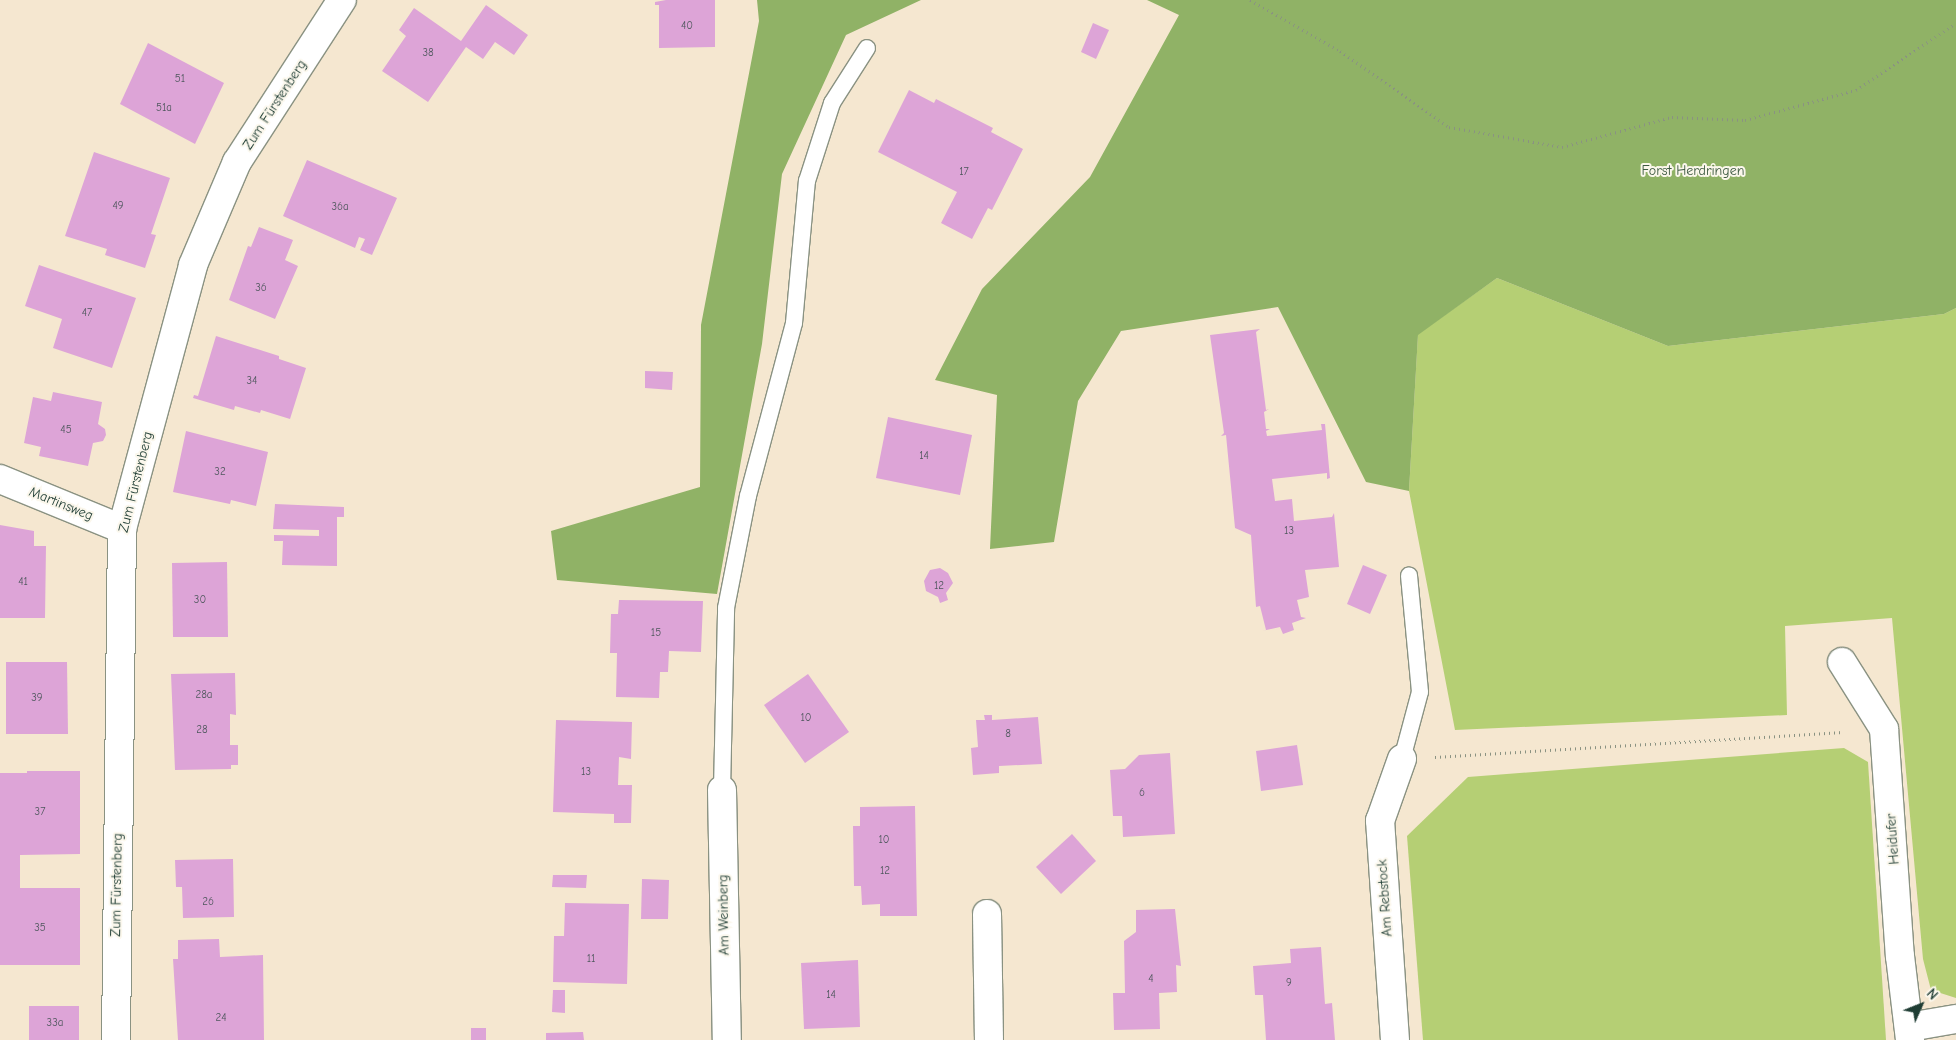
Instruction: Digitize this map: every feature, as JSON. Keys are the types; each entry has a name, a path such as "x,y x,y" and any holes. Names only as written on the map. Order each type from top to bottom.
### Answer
{"street":[{"name":"Zum Fürstenberg","path":"116,1040 122,529 193,264 237,162 342,0"},
{"name":"Martinsweg","path":"0,479 122,529"},
{"name":"Heidufer","path":"1842,662 1884,730 1900,956 1910,1034 1956,1019"},
{"name":"Am Rebstock","path":"1395,1040 1380,821 1402,759"},
{"name":"Am Weinberg","path":"722,790 727,1040"},
{"path":"987,914 989,1040"}],"lane":[{"path":"722,790 726,608 748,496 794,323 807,181 832,103 867,48"},
{"path":"1402,759 1420,692 1409,576"}],"path":[{"path":"1250,0 1340,51 1449,127 1562,147 1672,117 1745,120 1856,90 1956,23"},
{"path":"1402,759 1884,730"}],"green space":[{"path":"757,0 921,0 846,35 782,174 762,344 717,594 557,580 551,531 700,487 701,325 759,21"},
{"name":"Forst Herdringen","path":"1147,0 1956,0 1956,308 1944,314 1668,346 1497,278 1418,335 1409,491 1366,482 1278,307 1121,331 1078,401 1054,542 990,549 997,395 935,380 982,289 1090,177 1179,15"},
{"path":"1497,278 1668,346 1944,314 1956,308 1956,998 1931,990 1923,959 1892,618 1785,626 1787,715 1455,730 1409,491 1418,334"},
{"path":"1844,748 1868,762 1886,1040 1423,1040 1407,836 1468,777"}],"building":[{"path":"666,0 715,0 715,47 659,48 659,5 655,5 655,2"},
{"path":"486,5 528,35 514,55 495,42 483,59 466,47 428,102 382,71 406,36 399,30 414,8 461,41"},
{"path":"1093,23 1109,30 1096,59 1081,52"},
{"path":"148,43 224,83 195,144 120,104"},
{"path":"909,90 934,103 936,99 993,128 991,132 1023,149 992,210 988,208 972,239 941,223 957,192 878,152"},
{"path":"94,152 170,178 151,234 156,235 145,268 105,255 107,249 65,236"},
{"path":"307,160 397,198 372,255 360,250 365,239 359,237 355,248 283,216"},
{"path":"259,227 293,240 285,260 298,266 275,319 229,300 248,246 251,247"},
{"path":"39,265 136,298 112,368 53,348 62,319 25,306"},
{"path":"1260,329 1256,332 1266,410 1269,409 1264,412 1266,429 1270,429 1266,431 1267,436 1322,430 1321,424 1325,424 1330,478 1327,479 1327,473 1272,479 1275,501 1292,499 1294,521 1332,517 1334,513 1339,567 1305,570 1309,597 1297,600 1301,617 1306,618 1292,623 1294,630 1283,634 1280,627 1262,631 1266,630 1260,606 1256,607 1251,535 1235,528 1226,435 1221,436 1224,433 1210,335"},
{"path":"216,336 279,356 279,359 306,368 290,419 261,410 260,413 235,406 234,410 193,398 194,395 198,396"},
{"path":"645,371 673,372 672,390 645,388"},
{"path":"53,392 102,402 98,424 105,429 106,435 103,441 93,443 88,466 39,456 41,447 24,443 33,397 51,401"},
{"path":"888,417 972,435 960,495 876,478"},
{"path":"186,431 268,452 256,506 231,500 230,504 173,492"},
{"path":"275,504 344,507 344,517 337,517 337,566 282,565 283,541 274,541 274,535 319,536 319,530 273,529"},
{"path":"0,525 34,531 34,546 46,546 45,618 0,618"},
{"path":"227,562 228,637 173,637 172,563"},
{"path":"1363,565 1387,575 1370,614 1347,604"},
{"path":"940,568 948,573 953,583 946,593 948,600 940,603 938,597 926,591 924,581 930,570"},
{"path":"619,600 703,601 701,652 669,651 668,672 660,672 659,698 616,697 617,653 610,653 611,614 618,614"},
{"path":"6,662 67,662 68,734 6,734"},
{"path":"235,673 236,715 230,714 230,745 238,745 238,765 231,765 231,769 175,770 171,674"},
{"path":"808,674 849,732 805,763 764,705"},
{"path":"984,715 992,715 992,720 1038,717 1042,764 999,766 999,773 973,775 971,748 978,747 976,720 985,720"},
{"path":"556,720 632,722 631,759 619,757 618,785 632,785 631,823 614,823 614,814 553,812"},
{"path":"1297,745 1303,785 1261,791 1256,751"},
{"path":"1170,753 1175,834 1123,837 1122,816 1113,816 1110,770 1125,769 1139,755"},
{"path":"27,771 80,771 80,854 20,855 20,888 80,888 80,965 0,965 0,773 27,773"},
{"path":"915,806 917,916 880,916 880,904 862,905 861,886 854,886 853,826 860,826 860,807"},
{"path":"1072,834 1096,861 1061,894 1036,867"},
{"path":"233,859 234,917 183,918 182,887 176,887 175,860"},
{"path":"553,875 587,875 586,888 552,887"},
{"path":"642,879 669,880 668,919 641,919"},
{"path":"565,903 629,904 627,984 553,982 554,936 564,936"},
{"path":"1175,909 1181,966 1176,965 1177,992 1159,993 1160,1029 1114,1030 1113,993 1125,993 1124,941 1136,932 1136,910"},
{"path":"219,939 220,957 263,955 264,1040 178,1040 173,959 178,959 178,940"},
{"path":"1321,947 1325,1004 1332,1003 1335,1040 1266,1040 1263,995 1255,995 1253,966 1291,963 1290,949"},
{"path":"858,960 860,1027 804,1029 801,963"},
{"path":"553,990 565,990 565,1013 552,1012"},
{"path":"29,1006 79,1006 79,1040 29,1040"},
{"path":"471,1028 486,1028 486,1040 471,1040"},
{"path":"583,1032 584,1040 546,1040 546,1033"}]}
